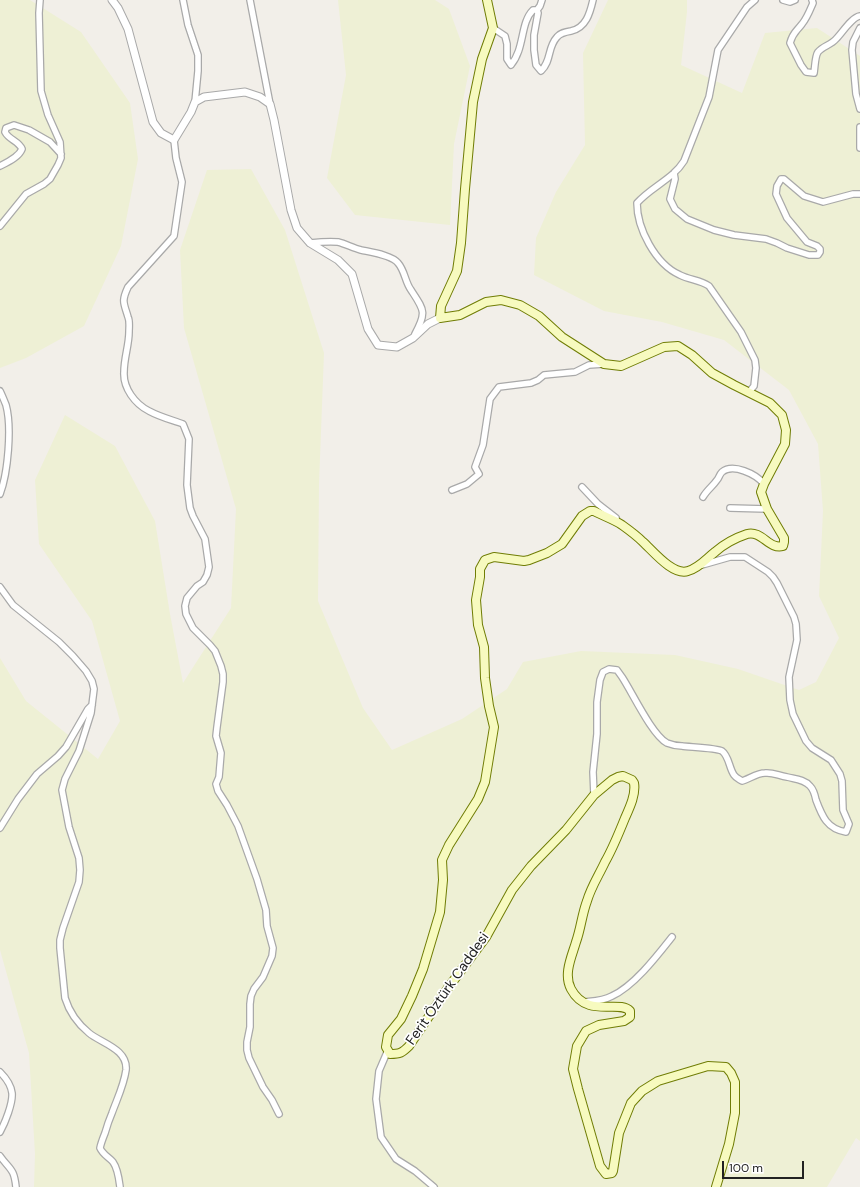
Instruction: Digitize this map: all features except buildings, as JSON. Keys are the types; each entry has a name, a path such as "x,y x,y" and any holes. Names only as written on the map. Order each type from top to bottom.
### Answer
{"main road":[{"path":"487,0 493,28 482,58 473,102 461,243 457,271 441,306 440,318 460,316 486,302 501,300 520,305 539,316 562,337 604,364 621,366 664,347 678,346 712,372 770,403 782,415 786,430 785,444 764,484"},
{"name":"Ferit Öztürk Caddesi","path":"582,1003 571,989 568,977 569,964 581,929 587,901 615,843 634,793 634,783 628,777 618,777 612,780 594,795 566,830 531,866 512,890 486,937 448,988 409,1046 397,1054 390,1054 386,1047 388,1035 401,1019 423,969 440,912 443,880 442,860 449,845 478,799 485,782 494,727 485,678 484,648 478,625 476,600 480,569 485,560 488,558 494,557 524,561 547,553 562,544 582,516 590,511 594,511 622,525 643,541 662,560 680,572 687,572 700,566 716,551 736,538 750,534 760,536 775,546 783,546 784,538 767,509 761,492 764,484"},
{"path":"582,1003 594,1006 625,1008 628,1009 630,1014 630,1017 624,1021 599,1025 586,1031 577,1046 573,1068 600,1166 606,1174 612,1173 619,1133 631,1103 642,1091 658,1081 708,1066 726,1068 731,1073 735,1082 735,1113 729,1144 716,1187"}],"street":[{"path":"0,226 26,194 50,179 58,166 61,154 60,142 48,115 41,91 40,0"},
{"path":"112,0 118,8 128,29 153,122 161,133 174,140"},
{"path":"183,0 188,25 198,55 195,102 191,112 174,140 176,158 182,182 176,213 174,236 128,287 125,294 124,302 128,317 129,333 124,379 130,394 141,406 162,417 183,424 189,439 187,486 190,508 205,539 209,567 203,582 192,592 184,606 193,628 212,648 221,666 223,682 216,736 221,753 219,777 216,784 218,792 238,826 257,879 266,910 267,926 273,948 272,956 263,977 254,989 251,996 250,1027 247,1050 249,1058 263,1087 279,1114"},
{"path":"250,0 291,210 297,228 310,242 338,260 352,274 368,329 378,345 397,347 413,338 428,324 440,318"},
{"path":"542,0 537,10 538,13 534,35 536,65 541,71 546,65 553,42 564,32 579,29 588,16 593,0"},
{"path":"749,392 754,386 756,368 755,360 749,346 732,318 709,286 702,282 680,275 666,266 651,248 641,226 637,203 648,192 674,173 684,161 709,97 718,50 747,7 754,0"},
{"path":"783,0 790,2 795,0"},
{"path":"812,0 813,3 810,10 802,24 796,29 790,43 806,72 814,73 817,53 823,47 836,40 856,16 860,16"},
{"path":"493,28 505,36 507,44 507,59 511,65 519,52 528,15 533,10 537,10"},
{"path":"860,28 853,42 852,50 856,94 860,109"},
{"path":"195,102 204,97 245,92 260,97 270,104"},
{"path":"0,125 6,128 14,125 29,130 50,142 61,154"},
{"path":"860,127 860,148"},
{"path":"0,166 15,158 22,149 20,145 7,136 5,132 6,128"},
{"path":"674,173 670,199 675,209 684,217 714,230 734,235 770,240 787,248 809,255 818,255 820,249 818,246 808,242 787,218 776,194 777,186 781,179 784,179 804,196 823,202 853,194 860,194"},
{"path":"310,242 337,242 397,261 406,282 419,302 422,310 423,317 421,324 413,338"},
{"path":"452,490 467,484 478,474 475,467 481,453 490,399 499,387 531,383 544,375 575,372 589,365 604,364"},
{"path":"0,391 6,406 9,430 7,463 0,494"},
{"path":"703,497 722,473 729,469 737,469 745,472 758,478 764,484"},
{"path":"582,487 598,504 617,519 622,525"},
{"path":"730,508 767,509"},
{"path":"594,795 593,772 600,680 602,672 609,669 617,670 660,738 674,745 706,749 714,748 721,751 725,755 735,776 742,781 764,773 772,773 803,781 809,785 821,814 826,821 838,830 846,832 849,824 843,810 842,781 840,774 831,760 812,748 806,742 793,714 790,700 789,676 796,647 797,632 794,617 784,596 773,577 768,572 745,557 737,556 722,559 700,566"},
{"path":"0,587 13,605 59,642 86,671 92,681 94,689 91,713 79,751 65,779 62,790 68,827 78,855 80,870 78,882 63,928 60,948 65,998 68,1006 87,1032 118,1052 125,1061 126,1069 121,1092 110,1117 100,1148 104,1155 113,1162 118,1174 120,1187"},
{"path":"0,828 18,799 38,774 56,759 66,747 92,704"},
{"path":"582,1003 604,999 618,993 642,972 672,937"},
{"path":"388,1050 379,1071 376,1099 381,1137 396,1159 415,1171 434,1187"},
{"path":"0,1072 8,1081 12,1095 7,1116 0,1132"},
{"path":"0,1156 13,1171 16,1187"}],"green space":[{"path":"0,0 30,0 81,32 130,103 138,159 121,246 84,326 26,358 0,368"},
{"path":"338,0 435,0 449,9 470,66 454,144 450,225 355,215 327,178 346,75"},
{"path":"608,0 687,0 681,65 742,93 765,33 817,28 860,56 860,1141 856,1138 827,1187 34,1187 35,1154 29,1053 0,950 0,658 26,701 98,759 120,721 92,621 39,544 35,480 65,415 115,446 155,521 183,683 231,608 236,509 184,328 180,250 207,170 251,169 285,230 324,353 319,484 318,601 363,708 392,750 462,719 507,689 523,662 581,651 675,655 738,669 799,690 816,682 839,638 819,596 823,511 818,444 789,390 724,340 662,322 604,311 534,275 536,238 556,192 585,145 583,53"}]}
